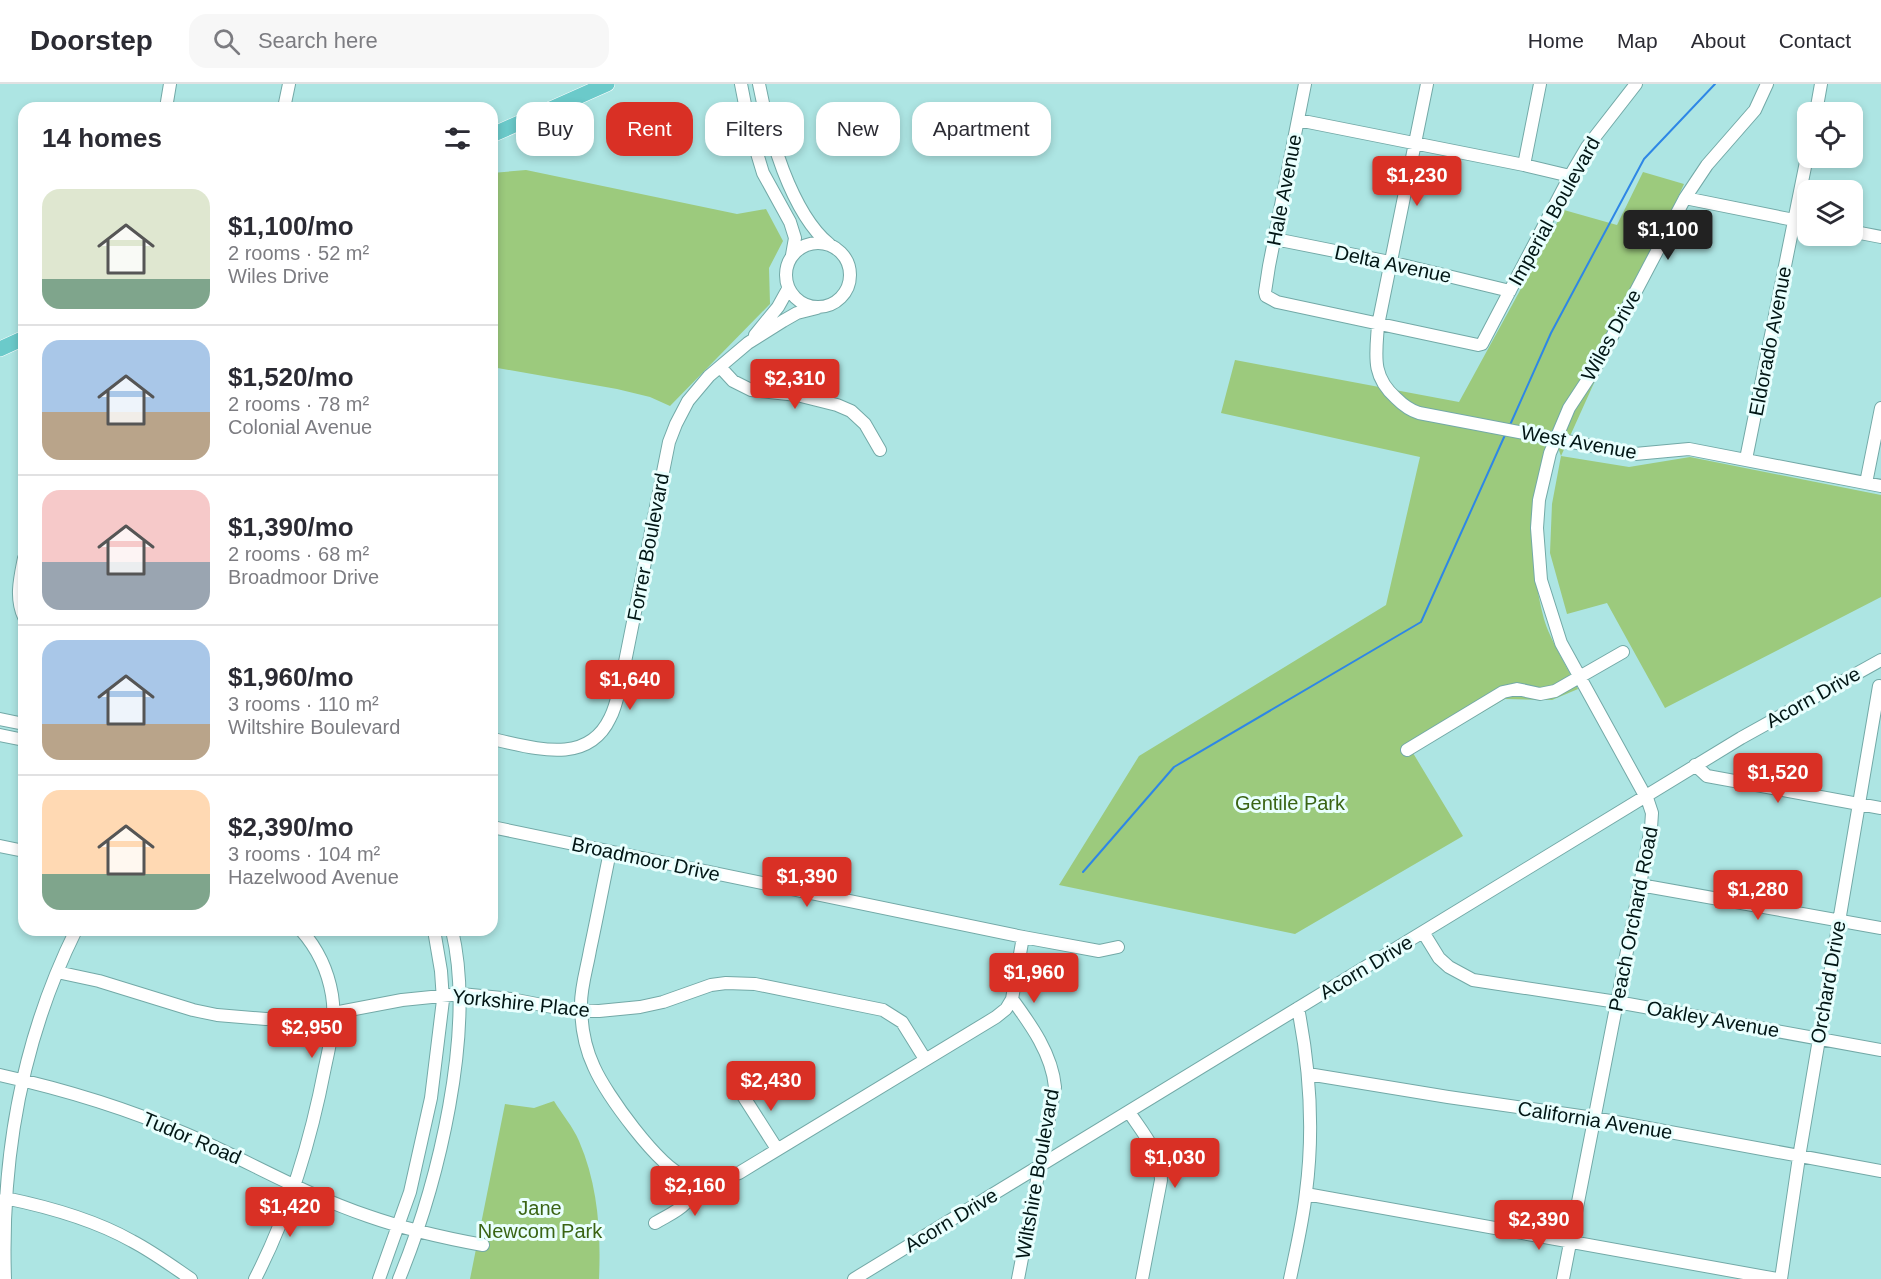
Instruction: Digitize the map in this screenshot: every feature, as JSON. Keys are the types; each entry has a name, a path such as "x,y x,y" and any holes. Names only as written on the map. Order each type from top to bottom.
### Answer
{"main road":[{"path":"498,132 607,84"},
{"path":"0,349 18,341"}],"street":[{"path":"167,102 171,84"},
{"path":"285,102 289,84"},
{"path":"741,84 750,130 763,173 790,222 795,238 792,255 786,266 785,278 788,289 796,300 806,306 817,308"},
{"name":"Forrer Boulevard","path":"748,343 797,313 836,303 844,295 850,280 850,269 846,258 816,234 794,194 766,115 759,84"},
{"name":"Hale Avenue","path":"1305,84 1266,296 1277,302 1378,325"},
{"name":"West Avenue","path":"1427,84 1378,325 1375,365 1385,389 1409,410 1635,454 1689,449 1881,486"},
{"path":"1524,165 1540,84"},
{"name":"Imperial Boulevard","path":"1378,325 1482,345 1587,147 1636,84"},
{"name":"Wiles Drive","path":"1555,438 1569,408 1601,358 1685,198 1707,165 1755,110 1767,84"},
{"path":"1818,102 1821,84"},
{"path":"1298,120 1570,176"},
{"name":"Eldorado Avenue","path":"1746,459 1805,168"},
{"path":"1685,198 1794,220"},
{"path":"1863,234 1881,237"},
{"name":"Delta Avenue","path":"1275,239 1390,262 1510,291"},
{"path":"792,255 801,247 812,243 830,245"},
{"name":"Forrer Boulevard","path":"498,740 547,750 569,749 586,744 595,738 607,724 619,691 669,442 676,424 688,401 709,376 748,343 778,307 788,289"},
{"path":"721,368 733,381 750,390 797,395 851,411 866,424 880,450"},
{"path":"1866,483 1881,408"},
{"name":"Peach Orchard Road","path":"1555,438 1543,476 1537,528 1540,570 1547,603 1561,643 1646,797 1651,807 1652,819 1563,1279"},
{"path":"1407,750 1503,692 1517,689 1540,694 1555,691 1623,652"},
{"name":"Acorn Drive","path":"854,1279 1695,765 1881,660"},
{"path":"1869,666 1880,686"},
{"name":"Orchard Drive","path":"1779,1279 1858,803 1880,686"},
{"path":"0,719 18,723"},
{"path":"0,735 18,739"},
{"path":"1695,765 1707,776 1881,808"},
{"name":"Broadmoor Drive","path":"498,828 1023,937 1099,951 1118,947"},
{"path":"0,846 18,850"},
{"path":"610,852 582,995 583,1029 593,1064 609,1094 665,1165 674,1172 696,1180 717,1180 739,1173 1000,1015 1012,999 1023,937"},
{"path":"1640,885 1881,928"},
{"name":"Oakley Avenue","path":"1423,932 1431,947 1449,967 1473,980 1617,1002 1881,1050"},
{"path":"6,1279 5,1198 12,1130 22,1080 42,1014 73,936"},
{"path":"255,1279 283,1216 294,1184 323,1079 333,1014 332,994 324,966 317,951 306,936"},
{"path":"379,1279 400,1225 422,1143 431,1098 443,995 435,936"},
{"path":"399,1279 417,1231 440,1146 449,1101 461,994 454,936"},
{"name":"Yorkshire Place","path":"57,972 99,981 193,1010 218,1015 289,1019 333,1014 402,1000 461,994 510,999 582,1011 640,1007 726,983 755,984 883,1010 902,1022 925,1059"},
{"name":"Wiltshire Boulevard","path":"1012,999 1046,1053 1054,1072 1054,1099 1018,1279"},
{"path":"1290,1279 1306,1194 1310,1132 1308,1074 1298,1008"},
{"name":"California Avenue","path":"1308,1074 1594,1119 1881,1171"},
{"name":"Tudor Road","path":"0,1075 105,1104 155,1121 367,1216 417,1231 483,1245"},
{"path":"740,1091 777,1149"},
{"path":"1129,1112 1155,1151 1161,1170 1142,1279"},
{"path":"655,1224 689,1201 696,1180"},
{"path":"1306,1194 1779,1279"},
{"path":"5,1198 89,1220 131,1240 191,1279"}],"green space":[{"path":"526,170 737,214 766,209 783,241 769,268 770,304 670,406 650,397 617,389 498,368 498,172"},
{"name":"Gentile Park","path":"1643,172 1684,184 1561,456 1555,439 1549,442 1537,485 1533,552 1544,619 1578,689 1552,700 1505,699 1413,753 1463,836 1295,934 1059,885 1139,756 1386,605 1420,457 1221,413 1235,360 1459,402 1564,210 1617,225"},
{"path":"1561,456 1629,467 1690,457 1881,495 1881,597 1665,708 1607,603 1567,614 1550,553 1552,504"},
{"name":"Jane Newcom Park","path":"554,1101 577,1136 590,1175 599,1226 599,1279 470,1279 505,1104 534,1108"}],"waterway":[{"path":"1510,425 1551,333 1644,159 1715,84"},
{"path":"1083,872 1174,767 1421,622 1505,435"}]}
